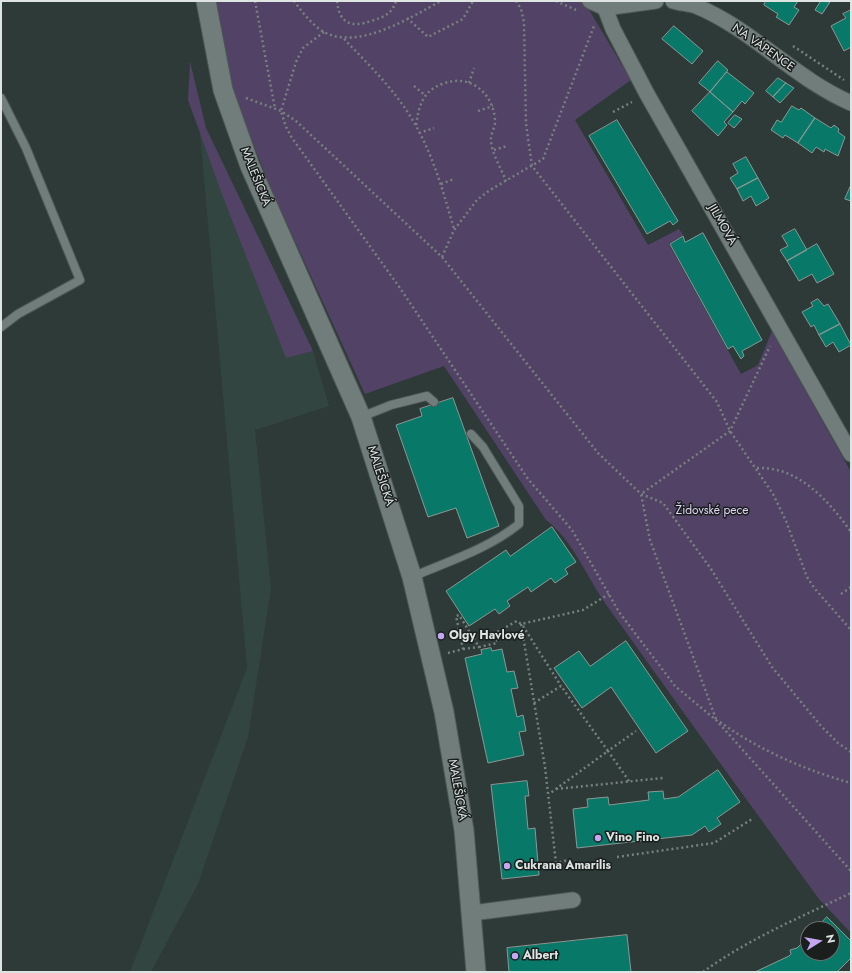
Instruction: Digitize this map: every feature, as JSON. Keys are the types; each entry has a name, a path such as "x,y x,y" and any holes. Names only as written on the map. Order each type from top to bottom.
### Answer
{"street":[{"name":"MALEŠICKÁ","path":"206,1 223,90 250,166 361,417 412,577 445,719 464,830 476,972"},
{"path":"590,1 605,8 656,1"},
{"name":"NA VÁPENCE","path":"673,1 696,6 724,21 830,94 851,103"},
{"name":"JILMOVÁ","path":"605,8 613,30 647,94 851,454"},
{"path":"472,913 573,900"}],"lane":[{"path":"1,98 26,148 80,280 18,314 1,327"},
{"path":"361,417 391,405 427,396 434,402"},
{"path":"412,577 474,552 506,534 519,524 519,506 483,447 471,434"}],"path":[{"path":"255,1 275,109"},
{"path":"294,1 310,20 324,32 344,39 382,78 416,125 441,184 454,230"},
{"path":"337,1 338,10 344,20 353,25 362,24 384,17 393,11 396,1"},
{"path":"344,39 365,36 407,18 441,1"},
{"path":"407,18 428,37 463,19 473,1"},
{"path":"516,1 521,9 524,22 526,124 532,166 717,402 730,431 773,494 786,522 807,577 815,589 851,630"},
{"path":"442,257 454,230 477,200 490,190 543,159 592,34 594,23 605,8"},
{"path":"324,32 308,43 299,55 281,111 286,127 292,138 400,288 528,479 572,530 620,612 675,686 716,720 752,744 830,777 851,783"},
{"path":"469,83 474,68"},
{"path":"416,125 418,106 432,88 450,80 469,83 483,90 493,106 496,122 491,140 506,181"},
{"path":"414,86 426,96"},
{"path":"223,90 281,111 296,121 442,257 598,453 641,494 663,503 711,569 772,666 821,726 851,752"},
{"path":"614,112 647,94"},
{"path":"478,111 493,106"},
{"path":"419,133 434,128"},
{"path":"494,150 507,146"},
{"path":"441,184 454,179"},
{"path":"641,494 730,431 772,343"},
{"path":"756,468 770,467 778,470 798,480 818,493 834,508 851,532"},
{"path":"641,494 650,540 716,720 851,871"},
{"path":"841,594 851,587"},
{"path":"521,624 583,610 609,594"},
{"path":"463,649 456,616 459,615 480,647"},
{"path":"448,654 463,649 497,643 497,632 517,620 561,686 629,781"},
{"path":"521,624 548,795 556,862 568,860"},
{"path":"534,703 561,686"},
{"path":"548,795 636,731"},
{"path":"556,789 663,778"},
{"path":"617,857 714,843 752,819"},
{"path":"703,972 717,962 798,918 851,893"}],"shaded area":[{"path":"196,88 206,128 313,351 329,406 255,430 271,588 248,737 198,884 151,972 130,972 247,668"}],"green space":[{"name":"Židovské pece","path":"216,1 581,1 588,8 631,80 575,120 648,245 679,229 683,235 669,244 741,374 758,365 772,331 851,472 851,933 819,899 662,683 602,599 573,550 556,529 546,520 444,366 365,394 271,189 233,93 223,49"},
{"path":"190,61 206,128 313,351 286,358 223,197 188,100"}],"building":[{"path":"766,1 798,1 794,7 799,10 789,25 776,17 778,14 764,5"},
{"path":"819,1 830,2 822,14 815,10 820,2"},
{"path":"851,10 851,47 844,51 831,26 846,18 843,14"},
{"path":"674,26 703,51 692,64 662,39"},
{"path":"718,61 728,70 710,92 699,83"},
{"path":"727,72 754,93 745,104 742,101 733,112 710,92"},
{"path":"778,78 786,83 773,97 766,91"},
{"path":"786,83 794,88 780,103 773,97"},
{"path":"710,92 733,112 724,122 727,125 718,136 692,111"},
{"path":"792,106 799,110 801,108 815,118 798,143 785,135 783,138 771,130 777,120 781,122"},
{"path":"735,115 742,119 734,128 728,123"},
{"path":"815,118 831,128 834,125 839,129 838,132 845,137 838,156 825,149 824,152 816,147 812,153 798,143"},
{"path":"617,120 678,221 673,225 670,221 647,234 589,136"},
{"path":"746,157 758,178 737,189 730,178 738,173 733,164"},
{"path":"758,178 769,198 756,206 751,196 743,201 737,189"},
{"path":"851,185 851,201 845,199"},
{"path":"795,229 807,250 787,261 780,250 788,246 782,236"},
{"path":"703,233 762,340 742,351 744,356 741,359 733,346 728,349 670,244 683,236 685,242"},
{"path":"817,244 834,274 817,283 812,274 799,281 787,261"},
{"path":"818,299 824,306 828,304 840,324 819,335 814,325 811,327 802,312 813,306 811,303"},
{"path":"840,324 851,345 839,352 833,342 826,347 819,335"},
{"path":"453,398 499,526 467,538 456,508 428,517 396,425 422,416 420,409"},
{"path":"552,527 576,562 565,569 568,574 555,583 551,578 531,592 528,587 507,601 510,606 499,614 495,609 469,626 446,591 506,550 510,556"},
{"path":"626,641 688,731 656,753 611,687 582,708 554,668 579,651 590,666"},
{"path":"491,648 492,651 502,649 507,672 514,671 518,688 511,689 517,717 523,715 526,731 519,732 524,755 488,763 465,658 482,654 481,650"},
{"path":"718,770 740,802 717,818 721,824 709,832 705,826 692,835 577,848 573,809 588,807 587,799 608,797 609,805 649,800 648,792 663,791 664,799 678,797"},
{"path":"527,781 529,796 525,796 528,829 535,828 539,875 502,879 491,785"},
{"path":"827,917 831,921 823,921"},
{"path":"840,930 851,941 851,958 837,972 755,972 789,956 791,954 790,950 797,948 800,945 800,961 840,961"},
{"path":"627,935 631,972 509,972 507,948"}],"place":[{"name":"Olgy Havlové","path":"441,636"},
{"name":"Vino Fino","path":"598,838"},
{"name":"Cukrana Amarilis","path":"507,866"},
{"name":"Albert","path":"515,956"}]}
